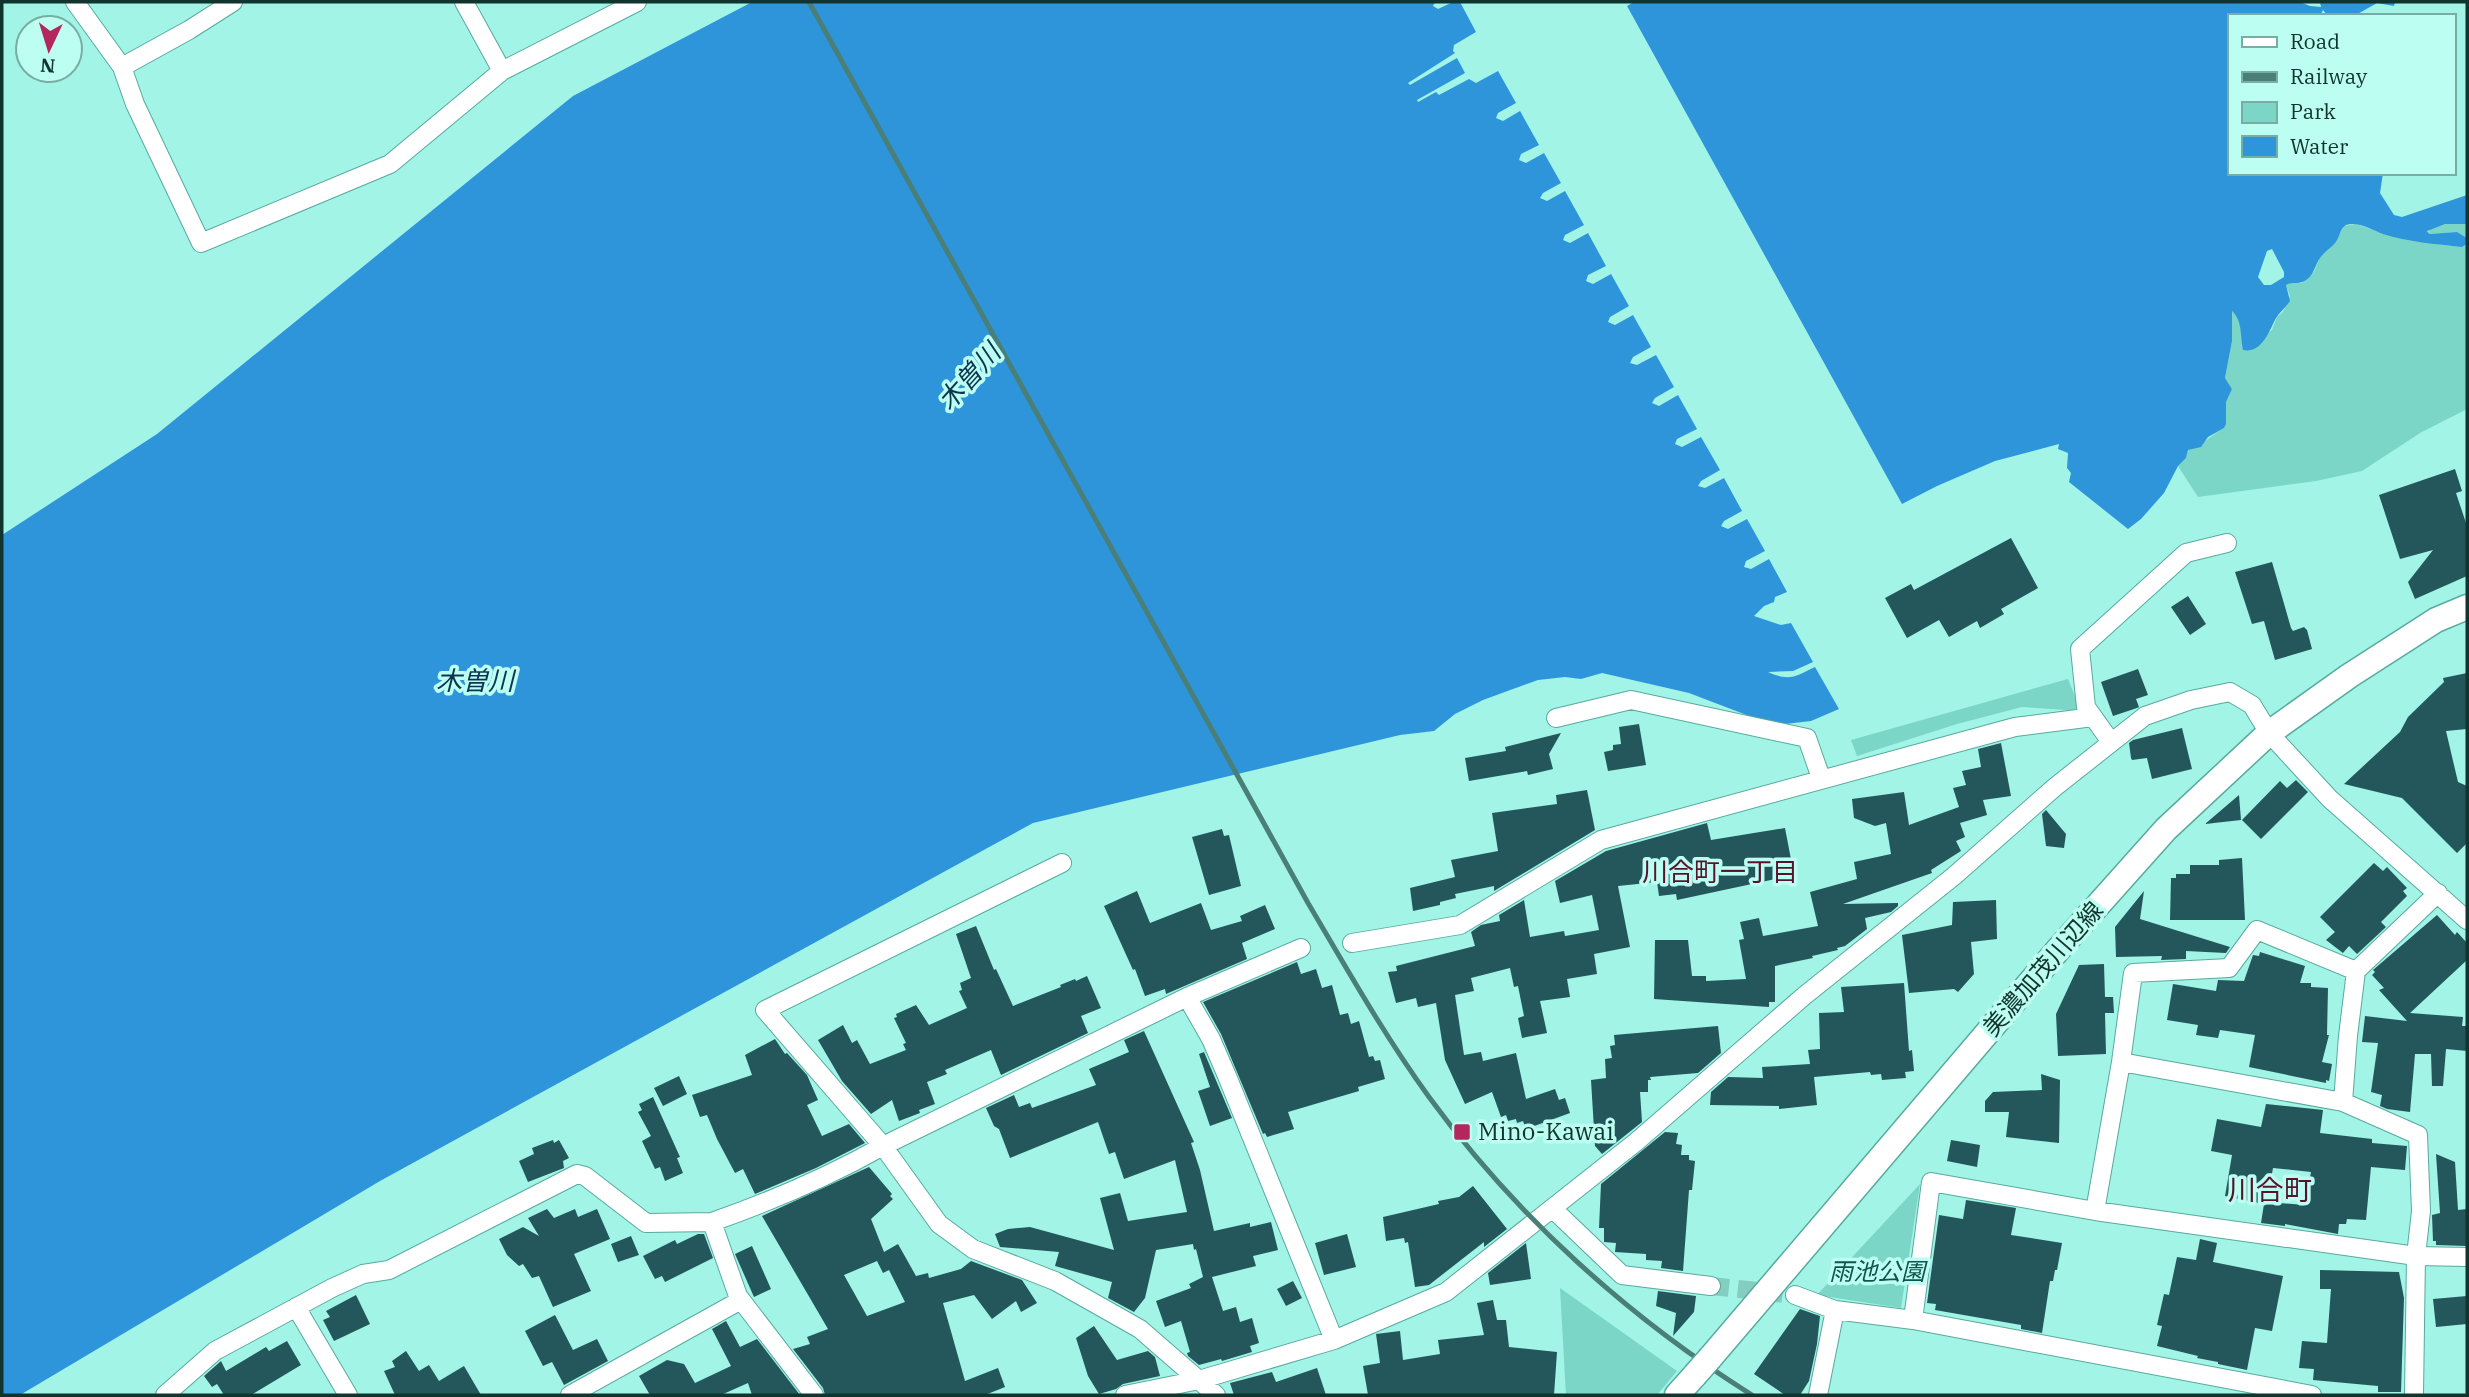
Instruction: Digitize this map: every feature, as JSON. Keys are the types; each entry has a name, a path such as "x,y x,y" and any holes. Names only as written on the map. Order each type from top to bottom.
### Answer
{"main road":[{"name":"美濃加茂川辺線","path":"1677,1395 2057,951 2165,829 2269,733 2348,676 2436,620 2467,607"}],"street":[{"path":"75,2 122,67 135,104 201,243 390,164 502,71 637,2"},
{"path":"122,67 233,2"},
{"path":"464,2 502,71"},
{"path":"2111,742 2085,707 2080,649 2186,554 2227,543"},
{"path":"1125,1395 1199,1380 1334,1340 1446,1292 1636,1142 1804,996 1954,876 2055,787 2111,742 2145,716 2191,699 2230,692 2252,705 2269,733 2330,799 2467,920"},
{"path":"1556,719 1631,700 1807,738 1821,778"},
{"path":"1352,943 1460,925 1601,840 2015,727 2093,717"},
{"path":"1062,863 765,1010 883,1146 939,1224 973,1249 1055,1281 1140,1329 1216,1395"},
{"path":"2343,1102 2356,971 2438,893"},
{"path":"2095,1211 2121,1062 2133,973 2230,968 2257,930 2356,971"},
{"path":"165,1395 215,1351 296,1307 363,1274 389,1270 578,1174 585,1176 646,1223 712,1222 762,1205 840,1170 883,1146 1187,997 1301,948"},
{"path":"1187,997 1211,1039 1227,1076 1334,1340"},
{"path":"2121,1062 2343,1102 2418,1135 2421,1211 2416,1256 2414,1395"},
{"path":"1913,1320 1931,1182 2095,1211 2416,1256 2467,1257"},
{"path":"1553,1209 1622,1275 1711,1286"},
{"path":"712,1222 741,1300 814,1395"},
{"path":"1796,1295 1835,1310 1913,1320 2312,1395"},
{"path":"570,1395 741,1300"},
{"path":"296,1307 348,1395"},
{"path":"1818,1395 1835,1310"}],"green space":[{"path":"2356,224 2382,233 2421,241 2462,247 2467,244 2467,409 2420,433 2362,471 2316,481 2198,497 2178,466 2186,458 2188,450 2224,428 2226,402 2232,389 2225,378 2232,341 2232,311 2240,323 2242,348 2272,330 2290,296 2286,285 2290,282 2302,283 2314,272 2320,257 2335,242 2344,226"},
{"path":"2445,224 2467,224 2467,238 2457,232 2428,234 2429,229"},
{"path":"2068,679 2081,711 2022,707 1957,724 1857,756 1851,740"},
{"name":"雨池公園","path":"1920,1184 1901,1308 1817,1295"},
{"path":"1560,1288 1677,1371 1657,1395 1566,1395"}],"water":[{"name":"木曽川","path":"752,2 1435,2 1433,6 1438,9 1453,2 1460,2 1476,32 1454,45 1455,53 1408,83 1410,85 1457,58 1465,73 1417,100 1418,102 1436,92 1439,95 1469,79 1476,83 1498,71 1516,103 1498,113 1496,118 1503,121 1520,111 1539,145 1521,154 1519,160 1526,163 1544,153 1561,183 1543,193 1540,198 1547,201 1565,191 1584,225 1565,235 1563,240 1570,243 1588,233 1606,266 1588,275 1586,281 1593,284 1611,274 1629,306 1610,317 1608,322 1615,325 1633,315 1651,347 1633,357 1630,363 1637,365 1656,355 1674,387 1655,398 1652,403 1659,406 1678,395 1697,429 1677,439 1675,444 1682,447 1701,437 1720,470 1701,481 1698,486 1705,488 1724,478 1742,511 1724,521 1721,526 1728,529 1747,519 1765,551 1746,561 1744,567 1751,569 1769,559 1787,592 1775,597 1774,602 1764,606 1754,616 1781,625 1791,623 1813,662 1793,671 1768,672 1788,677 1815,667 1839,709 1811,721 1785,724 1765,722 1689,693 1602,673 1581,679 1565,677 1538,680 1483,700 1455,714 1434,731 1400,735 1033,823 380,1181 20,1395 2,1395 2,535 157,434 573,96"},
{"path":"1634,2 2300,2 2321,7 2320,2 2395,2 2394,6 2377,3 2358,14 2326,14 2323,10 2321,14 2228,14 2228,175 2383,175 2380,193 2394,215 2402,217 2467,195 2467,224 2445,224 2427,231 2429,234 2457,232 2467,238 2467,244 2462,247 2412,241 2360,225 2346,225 2335,243 2320,258 2309,278 2286,285 2290,301 2255,349 2243,350 2240,324 2232,311 2232,341 2225,378 2232,389 2226,402 2226,424 2208,437 2201,447 2188,450 2186,458 2178,466 2164,493 2141,519 2128,529 2069,482 2071,473 2067,468 2068,453 2058,449 2059,444 1995,461 1902,504 1627,6","holes":["2272,249 2284,277 2271,285 2264,285 2258,277 2267,251"]}],"building":[{"path":"2455,469 2462,491 2456,493 2467,526 2467,576 2415,599 2408,582 2433,550 2400,559 2379,495"},
{"path":"2011,538 2038,588 2001,609 2004,614 1980,628 1977,621 1949,637 1939,620 1907,638 1885,598 1911,584 1914,590"},
{"path":"2272,562 2291,628 2293,631 2304,627 2307,630 2312,649 2275,660 2264,621 2252,624 2235,572"},
{"path":"2188,596 2206,624 2190,635 2171,607"},
{"path":"2138,669 2148,695 2136,699 2139,707 2113,716 2101,682"},
{"path":"2467,673 2467,729 2446,731 2458,782 2467,786 2467,843 2457,853 2402,798 2344,784 2400,732 2408,717 2444,682 2443,678"},
{"path":"1639,724 1646,765 1608,771 1604,752 1613,750 1613,745 1621,744 1619,727"},
{"path":"2182,728 2192,769 2152,779 2147,758 2132,760 2129,743 2133,740"},
{"path":"1561,733 1549,754 1553,769 1528,775 1527,771 1469,781 1465,758 1506,751 1505,747"},
{"path":"2001,743 2011,796 1983,800 1987,815 1960,823 1965,837 1956,841 1961,851 1931,870 1932,873 1843,904 1898,903 1898,906 1891,912 1865,918 1867,929 1845,946 1837,948 1838,950 1775,966 1775,1002 1769,1002 1769,1007 1654,999 1655,940 1688,940 1692,976 1706,976 1706,981 1746,979 1739,940 1744,939 1740,922 1759,918 1763,936 1818,926 1810,892 1857,879 1854,862 1891,854 1886,823 1875,826 1854,818 1852,799 1904,792 1909,825 1959,807 1953,788 1966,785 1962,771 1981,767 1978,749"},
{"path":"2296,780 2308,792 2261,839 2242,820 2280,781 2287,788"},
{"path":"1587,790 1595,830 1494,891 1494,886 1455,894 1456,898 1440,902 1440,905 1413,911 1410,888 1455,877 1451,860 1498,851 1492,813 1557,804 1556,795"},
{"path":"2239,795 2241,820 2205,824"},
{"path":"2046,810 2066,834 2064,848 2046,846 2042,814"},
{"path":"1707,823 1711,840 1785,828 1794,875 1677,900 1676,894 1659,896 1657,882 1618,886 1630,947 1594,954 1597,974 1567,979 1570,997 1540,1001 1547,1033 1522,1038 1518,1018 1524,1016 1518,986 1514,987 1510,968 1471,978 1474,991 1455,995 1464,1055 1481,1052 1483,1061 1516,1053 1526,1099 1555,1089 1559,1100 1565,1098 1570,1113 1526,1129 1523,1121 1517,1123 1516,1119 1508,1121 1506,1115 1501,1117 1492,1092 1465,1104 1445,1060 1436,1003 1418,1007 1416,998 1396,1003 1388,972 1397,971 1396,966 1475,946 1471,932 1481,925 1500,921 1499,915 1524,900 1530,937 1564,931 1565,936 1599,930 1592,895 1560,903 1555,881 1606,851"},
{"path":"1222,829 1224,836 1229,835 1241,886 1209,895 1192,837"},
{"path":"2242,858 2245,920 2170,920 2171,878 2176,878 2176,874 2190,874 2190,865 2219,865 2219,860"},
{"path":"2374,863 2383,871 2387,867 2407,888 2403,891 2407,896 2381,922 2386,927 2357,954 2349,946 2343,953 2326,940 2335,932 2320,917"},
{"path":"1137,891 1150,923 1201,903 1211,930 1242,921 1240,916 1265,905 1275,929 1242,943 1247,959 1166,994 1165,989 1145,996 1104,906"},
{"path":"2144,891 2140,919 2230,947 2226,953 2186,951 2186,959 2161,960 2162,956 2116,957 2115,927"},
{"path":"1996,900 1997,939 1971,942 1974,974 1958,992 1954,989 1909,993 1902,935 1952,925 1953,902"},
{"path":"2437,915 2455,935 2457,932 2467,943 2467,960 2410,1013 2463,1017 2462,1026 2467,1026 2467,1051 2446,1049 2443,1086 2432,1086 2431,1054 2415,1054 2410,1112 2387,1109 2380,1106 2382,1095 2371,1092 2378,1043 2362,1042 2365,1016 2407,1021 2379,990 2384,988 2372,975 2375,972 2373,970"},
{"path":"976,926 994,970 996,969 1013,1006 1087,976 1101,1008 1081,1016 1088,1033 1001,1075 991,1050 945,1070 947,1074 927,1082 935,1104 919,1110 920,1113 899,1121 892,1100 871,1114 842,1081 818,1040 843,1025 852,1043 857,1040 870,1064 906,1050 903,1044 906,1043 894,1018 897,1017 896,1014 916,1005 929,1025 967,1008 959,991 962,990 960,983 971,978 956,934"},
{"path":"2260,952 2305,966 2300,983 2328,988 2329,1035 2322,1062 2332,1064 2329,1081 2326,1080 2326,1083 2249,1067 2255,1035 2220,1030 2218,1038 2196,1035 2198,1025 2167,1020 2173,984 2216,991 2218,980 2244,981 2253,955 2259,956"},
{"path":"1297,962 1301,974 1316,969 1322,988 1332,985 1340,1015 1348,1013 1351,1024 1359,1021 1369,1057 1373,1056 1375,1061 1380,1060 1385,1079 1358,1087 1359,1091 1288,1112 1294,1129 1267,1137 1263,1134 1221,1034 1203,1002"},
{"path":"2104,964 2105,997 2113,997 2114,1013 2105,1013 2106,1054 2058,1056 2056,1014 2079,965"},
{"path":"1904,983 1909,1051 1912,1050 1914,1071 1905,1072 1906,1078 1882,1080 1881,1074 1871,1075 1870,1072 1814,1077 1817,1105 1779,1109 1779,1106 1710,1105 1711,1092 1728,1077 1763,1078 1762,1067 1810,1064 1808,1050 1820,1049 1819,1013 1844,1012 1841,987"},
{"path":"1718,1026 1721,1053 1698,1073 1650,1077 1648,1092 1640,1092 1642,1122 1602,1154 1595,1146 1591,1080 1606,1078 1605,1059 1612,1058 1610,1046 1615,1045 1614,1035"},
{"path":"1144,1031 1194,1142 1191,1143 1214,1231 1250,1223 1250,1227 1271,1222 1278,1250 1253,1256 1256,1266 1212,1277 1223,1311 1236,1307 1240,1322 1252,1318 1259,1343 1250,1346 1252,1352 1222,1361 1221,1359 1199,1365 1188,1356 1187,1353 1190,1352 1181,1321 1165,1327 1156,1301 1191,1288 1189,1284 1203,1277 1193,1244 1156,1250 1145,1298 1134,1312 1108,1298 1112,1282 1055,1266 1059,1252 1000,1247 995,1234 1008,1229 1030,1227 1114,1250 1100,1198 1120,1193 1128,1221 1187,1212 1175,1160 1124,1179 1115,1152 1109,1154 1098,1122 1010,1158 999,1129 994,1126 986,1108 1014,1095 1019,1107 1030,1103 1032,1108 1096,1085 1089,1069 1129,1052 1124,1040"},
{"path":"775,1039 785,1054 787,1053 807,1075 818,1100 807,1105 822,1136 849,1124 865,1143 755,1194 743,1169 735,1173 707,1115 700,1117 692,1095 752,1075 745,1055"},
{"path":"1204,1052 1232,1118 1210,1126 1198,1091 1210,1087 1199,1054"},
{"path":"2041,1074 2060,1080 2059,1143 2006,1137 2009,1112 1985,1112 1985,1101 1993,1092 2042,1090"},
{"path":"679,1076 687,1094 663,1106 654,1088"},
{"path":"653,1097 680,1157 677,1158 683,1173 665,1181 660,1167 655,1169 642,1141 651,1136 638,1112 642,1110 639,1104"},
{"path":"2266,1104 2323,1110 2320,1133 2372,1139 2372,1143 2407,1146 2405,1170 2371,1167 2366,1220 2347,1219 2346,1224 2339,1224 2338,1234 2285,1224 2261,1223 2264,1204 2225,1196 2232,1155 2211,1151 2217,1119 2261,1127","holes":["2273,1168 2311,1172 2305,1205 2267,1202"]},
{"path":"1665,1132 1678,1133 1676,1144 1682,1145 1681,1155 1689,1155 1689,1160 1695,1161 1692,1190 1689,1190 1683,1271 1661,1268 1662,1261 1646,1260 1646,1254 1615,1252 1616,1243 1604,1242 1604,1228 1599,1228 1601,1184"},
{"path":"553,1140 554,1143 559,1140 569,1158 563,1161 564,1168 528,1182 519,1161 534,1154 532,1148"},
{"path":"1951,1140 1980,1145 1977,1167 1947,1161"},
{"path":"2436,1154 2455,1162 2458,1210 2467,1209 2466,1246 2436,1245 2436,1241 2433,1241 2432,1215 2440,1213"},
{"path":"869,1167 892,1194 890,1196 893,1199 871,1219 884,1252 898,1244 916,1276 928,1273 929,1278 961,1269 971,1261 1022,1280 1037,1303 1021,1312 1016,1301 992,1319 974,1295 943,1303 965,1381 998,1368 1005,1387 985,1395 825,1395 823,1388 793,1349 810,1344 807,1337 828,1329 762,1216","holes":["877,1261 883,1273 889,1270 905,1302 867,1316 844,1275"]},
{"path":"1473,1186 1507,1229 1484,1247 1484,1242 1429,1285 1415,1287 1408,1242 1405,1243 1404,1238 1386,1241 1383,1217 1439,1204 1438,1201 1459,1197"},
{"path":"1966,1200 2016,1208 2011,1235 2062,1243 2057,1270 2053,1281 2050,1281 2042,1333 2021,1329 2021,1325 1935,1310 1936,1304 1927,1303 1939,1215 1963,1219"},
{"path":"547,1209 554,1218 575,1209 578,1217 597,1209 610,1239 574,1254 591,1291 553,1307 539,1276 532,1278 523,1264 519,1266 507,1255 499,1239 523,1227 539,1236 528,1218"},
{"path":"704,1234 713,1258 665,1282 662,1276 655,1279 643,1256 675,1240 677,1244"},
{"path":"1347,1234 1356,1267 1324,1275 1315,1243"},
{"path":"631,1236 639,1255 618,1262 611,1244"},
{"path":"2200,1239 2217,1243 2213,1262 2283,1276 2272,1331 2255,1328 2247,1370 2157,1346 2162,1326 2157,1325 2164,1294 2169,1295 2177,1257 2196,1260"},
{"path":"1526,1243 1531,1279 1490,1285 1488,1273"},
{"path":"752,1246 771,1289 754,1297 735,1254"},
{"path":"2320,1270 2399,1272 2404,1298 2401,1392 2378,1392 2378,1386 2313,1380 2314,1369 2299,1368 2302,1341 2327,1343 2331,1289 2320,1289"},
{"path":"1293,1281 1302,1298 1286,1306 1277,1289"},
{"path":"1658,1291 1696,1296 1694,1312 1673,1336 1676,1313 1656,1306"},
{"path":"356,1295 370,1324 334,1341 323,1320 330,1317 326,1311"},
{"path":"2467,1296 2467,1324 2436,1327 2433,1299"},
{"path":"1493,1300 1497,1320 1506,1320 1509,1347 1557,1352 1554,1395 1368,1395 1363,1366 1380,1363 1376,1334 1400,1331 1403,1360 1440,1354 1438,1340 1484,1335 1477,1303"},
{"path":"1800,1309 1820,1316 1817,1344 1809,1381 1800,1395 1785,1395 1754,1374"},
{"path":"555,1315 573,1350 597,1339 608,1361 564,1385 552,1362 543,1366 525,1331"},
{"path":"726,1321 740,1347 757,1339 800,1395 752,1395 748,1383 721,1395 650,1395 639,1376 667,1360 684,1364 695,1383 731,1366 712,1329"},
{"path":"1094,1326 1117,1360 1148,1351 1155,1357 1160,1376 1123,1384 1099,1394 1088,1376 1076,1338"},
{"path":"287,1341 301,1365 251,1395 224,1395 217,1384 212,1387 204,1376 221,1361 226,1371 266,1347 269,1351"},
{"path":"406,1351 419,1371 429,1365 439,1381 464,1366 481,1395 395,1395 384,1371 395,1367 392,1361"},
{"path":"1317,1368 1326,1395 1234,1395 1230,1383 1272,1372 1276,1382"}],"tunnel":[{"path":"1711,1286 1795,1295"}],"railway":[{"path":"809,2 1308,903 1412,1074 1499,1183 1577,1261 1661,1332 1752,1395"}],"place":[{"name":"Mino-Kawai","path":"1462,1132"}],"district":[{"name":"川合町一丁目","path":"1720,872"},
{"name":"川合町","path":"2270,1190"}]}
